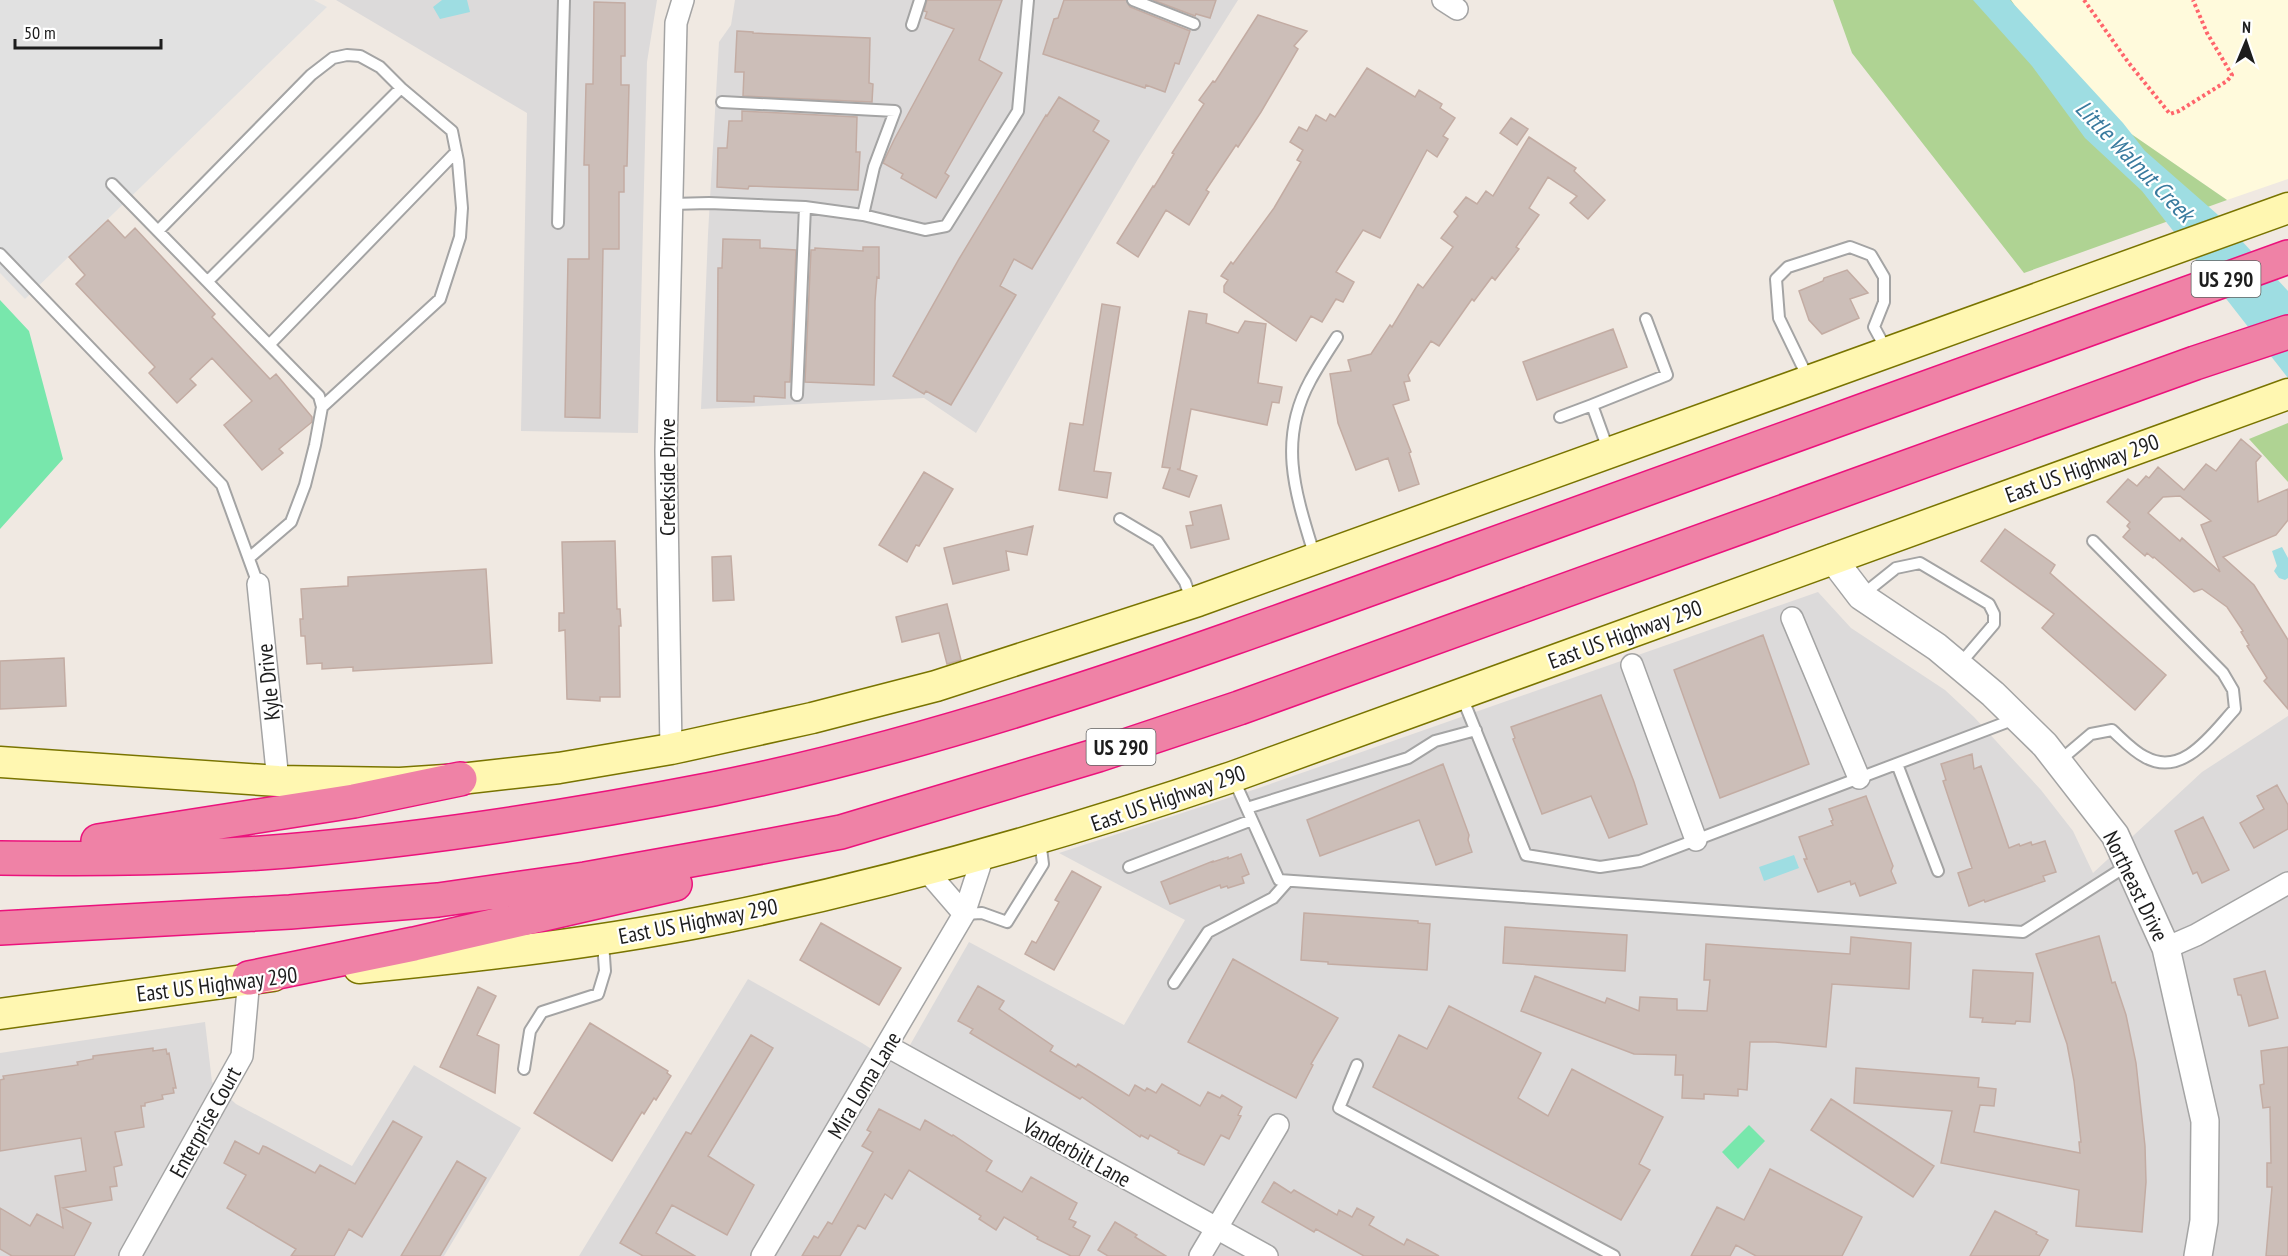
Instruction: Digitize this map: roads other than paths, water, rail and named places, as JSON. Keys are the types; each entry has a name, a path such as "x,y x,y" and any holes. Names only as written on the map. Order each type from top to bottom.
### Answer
{"highway":[{"name":"US 290","path":"0,856 125,859 286,851 429,835 572,813 714,788 824,764 950,729 1218,644 2288,257"},
{"name":"US 290","path":"0,928 290,912 438,900 585,879 841,832 1098,755 1239,708 2195,363 2288,332"},
{"path":"0,856 354,801 460,779"},
{"path":"249,978 426,941 710,876 841,832"}],"main road":[{"path":"0,762 278,781 388,783 460,779 559,768 671,749 812,718 936,686 1192,603 2288,208"},
{"name":"East US Highway 290","path":"0,1014 249,978 520,952 603,939 736,915 850,890 983,856 1116,817 1233,777 1465,704 1832,558 2288,394"}],"street":[{"name":"Creekside Drive","path":"671,749 666,451 676,23 682,0"},
{"name":"Northeast Drive","path":"1832,558 1861,596 1937,647 2018,718 2045,745 2115,835 2166,948 2205,1121 2204,1221 2198,1256"},
{"name":"Kyle Drive","path":"258,584 278,781"},
{"path":"1792,618 1859,778"},
{"path":"1632,666 1696,840"},
{"name":"Mira Loma Lane","path":"762,1256 964,914 983,856"},
{"path":"926,870 964,914"},
{"path":"2166,948 2196,935 2288,883"},
{"name":"Enterprise Court","path":"130,1256 242,1056 249,978"},
{"name":"Vanderbilt Lane","path":"887,1046 1267,1256"},
{"path":"1200,1256 1278,1125"}],"lane":[{"path":"558,223 564,0"},
{"path":"912,26 920,0"},
{"path":"672,204 709,203 805,207 863,215 925,230 946,226 1018,111 1028,0"},
{"path":"1133,0 1194,24"},
{"path":"158,231 311,75 333,58 347,55 360,56 380,67 452,131 462,208 460,237 440,299 322,407"},
{"path":"208,281 401,88"},
{"path":"722,102 895,111 874,167 863,215"},
{"path":"270,344 456,152"},
{"path":"112,184 319,396 322,407 305,485 291,522 249,558"},
{"path":"797,395 805,207"},
{"path":"1809,380 1779,318 1776,279 1788,267 1850,247 1871,255 1884,277 1884,302 1874,327 1888,352"},
{"path":"0,254 222,485 258,584"},
{"path":"1560,417 1666,375 1646,319"},
{"path":"1315,558 1298,504 1291,464 1291,440 1297,413 1309,382 1336,337"},
{"path":"1592,405 1609,452"},
{"path":"1120,519 1157,541 1185,582 1192,603"},
{"path":"2058,762 2091,734 2112,730 2145,757 2166,764 2191,755 2235,709 2233,690 2223,674 2093,541"},
{"path":"1861,596 1896,568 1920,563 1989,604 1994,614 1994,624 1959,665"},
{"path":"1465,704 1526,855 1600,867 1640,861 2018,718"},
{"path":"1247,808 1408,758 1436,741 1476,730"},
{"path":"1897,764 1938,871"},
{"path":"1233,777 1279,880 1288,881 2023,932 2129,864"},
{"path":"1129,867 1252,820"},
{"path":"964,914 982,913 1007,922 1043,864 1040,839"},
{"path":"1174,983 1208,932 1273,898 1288,881"},
{"path":"524,1069 530,1031 542,1012 598,994 605,971 603,939"},
{"path":"1357,1065 1339,1108 1614,1256"}],"water":[{"path":"442,0 467,0 470,12 440,19 433,7"},
{"name":"Little Walnut Creek","path":"1973,0 2010,0 2123,123 2145,151 2217,214 2288,291 2288,378 2142,191 2085,138 2032,66"},
{"path":"2282,547 2288,558 2288,578 2285,580 2279,578 2274,571 2277,566 2272,551"},
{"path":"1794,855 1799,868 1764,881 1759,867"}]}
